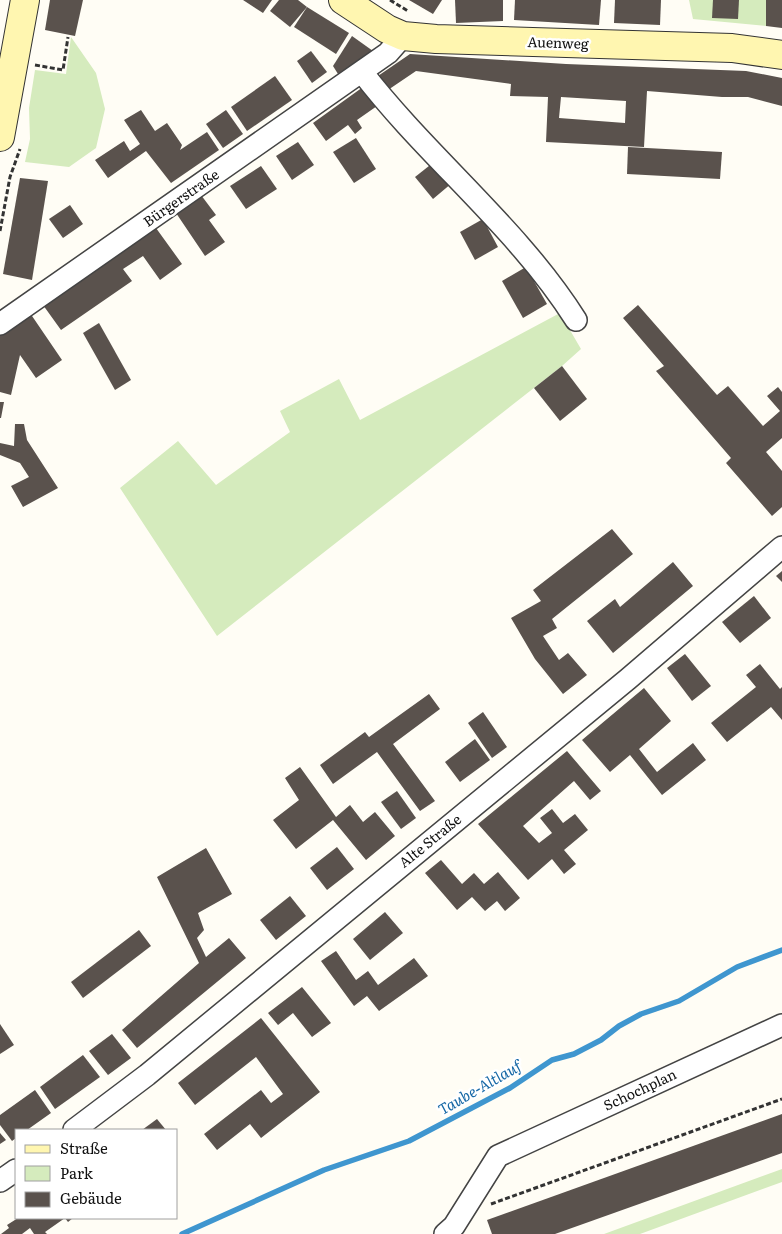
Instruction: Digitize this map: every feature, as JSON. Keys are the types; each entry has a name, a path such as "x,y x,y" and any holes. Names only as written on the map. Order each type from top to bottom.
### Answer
{"main road":[{"path":"0,137 25,0"},
{"name":"Auenweg","path":"343,0 387,29 403,36 436,39 732,48 782,55"}],"street":[{"name":"Bürgerstraße","path":"0,324 388,54 403,36"},
{"path":"362,72 385,102 534,262 576,320"},
{"name":"Alte Straße","path":"75,1129 147,1075 598,704 782,547"},
{"name":"Schochplan","path":"461,1215 498,1156 782,1025"},
{"path":"0,1181 15,1171"},
{"path":"445,1234 461,1215"}],"path":[{"path":"32,65 63,70 68,37"},
{"path":"461,1215 782,1099"}],"green space":[{"path":"689,0 766,0 766,26 693,19"},
{"path":"71,37 96,73 105,109 96,148 69,167 25,162 30,139 29,108 35,70 66,74"},
{"path":"560,313 581,349 562,366 217,636 120,488 178,441 216,485 290,432 280,411 339,379 360,420"},
{"path":"782,1169 782,1182 640,1234 604,1234"}],"building":[{"path":"50,0 83,0 75,36 45,30"},
{"path":"243,0 272,0 263,13"},
{"path":"279,0 298,0 307,7 290,27 270,11"},
{"path":"409,0 442,0 433,14"},
{"path":"455,0 503,0 503,21 456,23"},
{"path":"515,0 601,0 599,25 514,20"},
{"path":"615,0 661,0 660,25 614,23"},
{"path":"713,0 739,0 738,19 712,18"},
{"path":"766,0 782,0 782,28 766,26"},
{"path":"307,7 349,33 336,54 294,27"},
{"path":"352,36 373,51 338,74 333,66"},
{"path":"311,51 327,72 312,83 297,61"},
{"path":"410,54 566,64 746,71 782,78 782,106 748,97 722,97 647,91 644,147 546,142 548,97 510,96 511,84 416,71 385,92 375,78","holes":["561,97 626,101 625,123 559,118"]},
{"path":"275,76 292,100 247,131 231,107"},
{"path":"363,87 377,106 357,120 362,128 355,134 348,125 326,141 313,123"},
{"path":"141,110 155,131 167,123 182,145 180,150 207,132 219,150 171,183 146,151 108,178 95,160 124,141 130,151 140,144 124,120"},
{"path":"226,110 243,134 223,148 206,124"},
{"path":"356,138 376,169 354,183 333,152"},
{"path":"298,142 314,165 292,180 276,156"},
{"path":"628,147 722,152 720,179 627,174"},
{"path":"434,162 452,183 433,199 415,177"},
{"path":"261,166 277,189 246,209 230,186"},
{"path":"20,178 48,181 32,280 3,274"},
{"path":"201,195 216,215 209,220 225,242 205,256 176,213"},
{"path":"70,205 83,224 63,238 49,219"},
{"path":"483,219 498,247 475,260 460,232"},
{"path":"156,228 182,264 160,280 143,256 123,269 132,281 61,330 43,305"},
{"path":"526,267 547,304 523,318 502,281"},
{"path":"638,305 717,395 728,386 763,426 780,411 767,396 778,387 782,392 782,438 766,452 782,471 782,507 772,516 726,463 731,458 656,371 664,366 623,318"},
{"path":"30,313 62,360 36,378 20,355 11,395 0,392 0,333"},
{"path":"99,323 131,380 115,390 83,333"},
{"path":"562,366 587,399 560,421 534,388"},
{"path":"0,402 4,402 1,418 0,418"},
{"path":"15,424 24,424 27,440 58,488 23,507 11,486 29,477 20,463 0,455 0,443 14,446"},
{"path":"612,529 633,554 552,619 557,628 543,636 559,660 568,653 587,675 563,694 535,659 511,618 541,601 533,590"},
{"path":"673,562 693,586 613,653 587,621 615,599 620,607"},
{"path":"782,571 782,582 776,576"},
{"path":"754,596 771,618 740,643 722,622"},
{"path":"685,654 711,686 692,701 667,668"},
{"path":"760,664 780,689 782,687 782,720 771,707 727,742 711,723 756,687 746,675"},
{"path":"644,688 671,721 639,749 657,772 693,743 706,760 662,795 630,755 610,772 582,740"},
{"path":"429,694 440,709 393,744 435,801 420,811 377,752 333,784 320,765 365,732 369,737"},
{"path":"483,712 507,747 492,758 468,723"},
{"path":"475,739 490,760 460,782 445,762"},
{"path":"567,751 601,791 590,800 574,781 523,826 539,843 552,833 540,818 552,809 563,823 575,814 588,830 564,850 576,864 564,874 552,859 528,880 478,824"},
{"path":"300,767 336,817 350,805 363,822 375,812 395,836 366,860 333,820 296,849 273,820 299,800 285,778"},
{"path":"397,791 416,818 401,829 381,802"},
{"path":"337,847 354,869 327,890 310,868"},
{"path":"206,848 232,894 198,913 204,930 197,938 206,957 229,938 246,958 137,1048 122,1030 199,963 157,877"},
{"path":"441,860 462,884 474,873 484,884 498,872 520,898 505,911 497,901 485,911 472,897 457,910 425,873"},
{"path":"290,896 306,916 276,940 260,920"},
{"path":"385,912 403,933 370,960 353,939"},
{"path":"139,930 151,946 83,998 71,982"},
{"path":"336,951 356,980 368,971 378,985 414,958 428,976 379,1011 367,996 354,1006 321,961"},
{"path":"302,987 331,1023 312,1037 293,1013 278,1025 268,1013"},
{"path":"261,1018 320,1092 261,1138 250,1124 217,1150 204,1134 261,1090 271,1103 283,1094 256,1057 195,1105 178,1083"},
{"path":"0,1024 14,1045 0,1054"},
{"path":"112,1034 131,1058 108,1075 89,1051"},
{"path":"83,1055 100,1077 55,1109 40,1087"},
{"path":"35,1090 51,1113 28,1129 15,1129 15,1139 12,1141 0,1125 0,1115"},
{"path":"782,1114 782,1153 555,1234 492,1234 487,1220"},
{"path":"157,1119 165,1129 143,1129"},
{"path":"0,1133 6,1140 0,1144"},
{"path":"16,1219 64,1219 45,1232 47,1234 34,1234 30,1228 22,1234 1,1234 9,1228 7,1225"}],"waterway":[{"name":"Taube-Altlauf","path":"182,1234 324,1170 409,1141 510,1088 552,1060 574,1054 601,1040 619,1026 641,1014 679,1001 737,967 782,950"}]}
